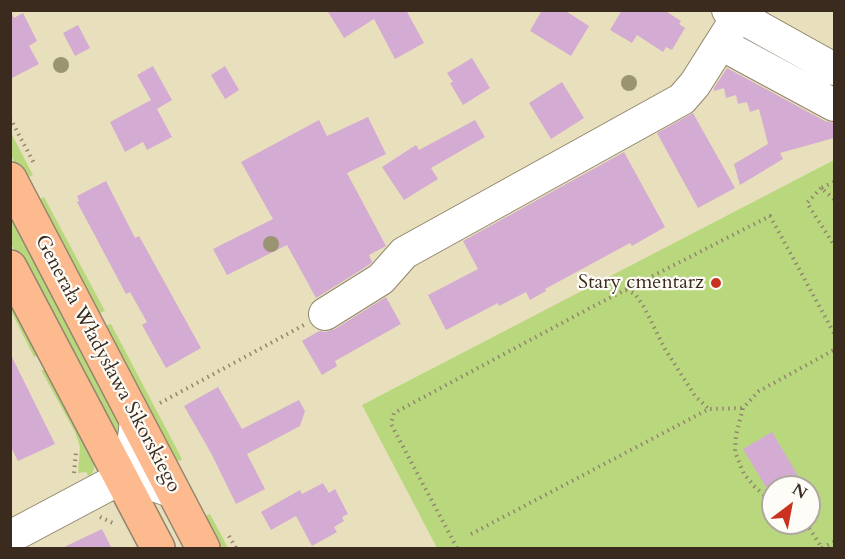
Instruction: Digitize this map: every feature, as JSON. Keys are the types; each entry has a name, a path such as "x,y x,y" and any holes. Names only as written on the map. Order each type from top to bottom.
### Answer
{"main road":[{"name":"Generała Władysława Sikorskiego","path":"23,173 148,412 174,492 203,549"},
{"name":"Generała Władysława Sikorskiego","path":"10,267 158,549"}],"street":[{"path":"326,314 381,279 404,253 682,99 695,84 721,44 733,14 834,69"},
{"path":"721,44 834,105"},
{"path":"121,478 148,412"},
{"path":"10,537 121,478 142,481 174,492"}],"path":[{"path":"10,118 23,173"},
{"path":"834,182 821,188 807,203 834,245"},
{"path":"821,188 834,199"},
{"path":"458,549 391,424 394,413 770,216 834,333"},
{"path":"626,290 635,294 689,387 709,409"},
{"path":"148,412 291,332"},
{"path":"761,492 744,474 735,451 742,408 759,391 834,350"},
{"path":"471,534 709,409 742,408"},
{"path":"67,478 74,474 76,447"},
{"path":"814,535 822,548 834,542"}],"green space":[{"path":"10,131 33,175 23,180 11,155"},
{"name":"Stary cmentarz","path":"834,160 834,548 437,548 362,405"},
{"path":"44,197 105,311 100,313 93,309 36,201"},
{"path":"10,213 121,417 118,449 11,244"},
{"path":"11,302 42,352 34,357 11,311"},
{"path":"111,324 182,459 180,461 171,458 105,335 107,325"},
{"path":"41,370 50,370 94,458 94,469 90,478 86,472 78,473 80,447 75,432"},
{"path":"210,514 228,548 218,548 202,517"}],"building":[{"path":"10,10 14,18 23,13 37,41 29,46 39,64 10,79"},
{"path":"327,10 406,10 424,43 395,59 374,19 344,38"},
{"path":"542,10 564,10 589,26 571,56 530,31"},
{"path":"622,10 664,10 681,21 679,24 685,28 672,50 666,47 663,52 637,35 632,43 610,30"},
{"path":"78,25 90,48 75,56 63,33"},
{"path":"472,58 490,88 463,105 447,73"},
{"path":"153,66 172,100 157,109 172,137 147,150 143,142 125,152 110,122 151,100 137,75"},
{"path":"225,66 239,90 225,99 211,75"},
{"path":"727,68 825,121 834,123 834,138 780,153 783,159 740,185 734,164 768,144 759,109 750,112 747,102 738,104 736,95 726,98 724,88 714,91"},
{"path":"562,82 584,118 551,139 529,103"},
{"path":"693,113 735,188 698,208 657,133"},
{"path":"368,117 386,154 347,173 386,246 369,255 372,262 316,298 287,245 227,275 213,249 273,219 241,162 319,120 327,136"},
{"path":"475,120 485,137 431,168 438,179 404,200 382,167 416,145 419,150"},
{"path":"624,152 665,227 632,246 630,243 545,289 546,291 530,300 526,292 499,306 498,303 446,330 428,295 478,269 463,241"},
{"path":"106,181 135,238 139,236 201,348 166,368 142,325 147,322 130,292 126,294 77,202 79,201 77,196"},
{"path":"386,297 401,324 335,361 337,366 322,375 302,341 319,331 326,332 335,329"},
{"path":"10,353 55,444 18,461 10,445"},
{"path":"218,387 242,429 299,400 305,411 300,426 247,454 265,489 236,504 211,453 184,406"},
{"path":"772,432 798,475 761,475 761,479 743,449"},
{"path":"323,483 329,493 335,489 348,514 342,517 344,521 334,527 337,532 312,546 296,516 271,530 261,512 300,490 302,494"},
{"path":"102,529 112,549 60,549"}],"place":[{"name":"Stary cmentarz","path":"716,283"}]}
